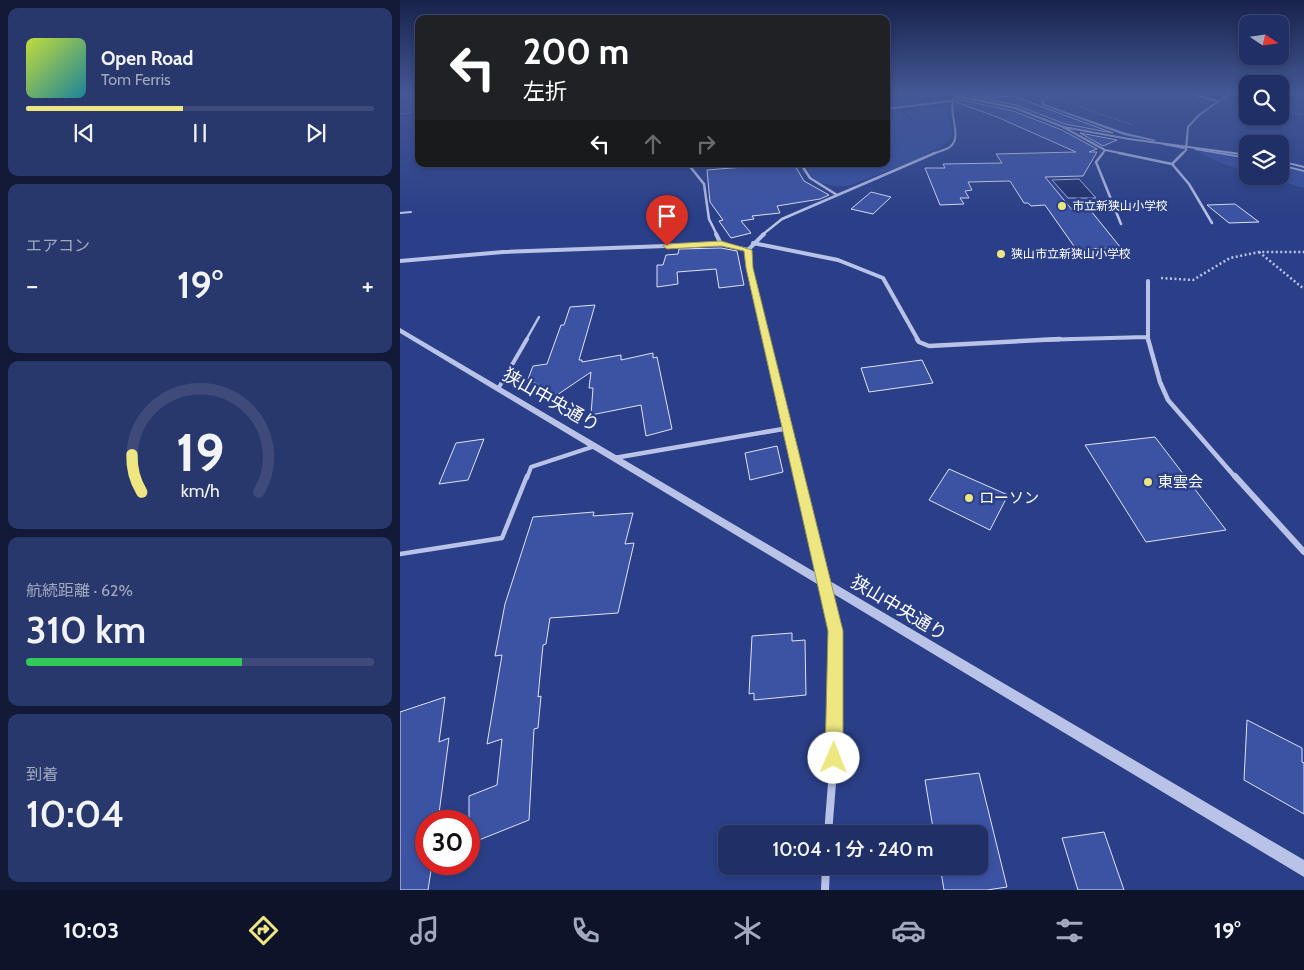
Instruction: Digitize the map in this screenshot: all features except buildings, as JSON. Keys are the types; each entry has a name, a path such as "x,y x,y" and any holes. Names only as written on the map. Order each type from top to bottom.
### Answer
{"street":[{"path":"829,825 834,758 836,631 750,268 748,250 753,243 782,219 951,146 956,134"},
{"path":"1075,134 1105,150 1172,164 1189,184 1212,223"},
{"path":"1099,134 1239,154"},
{"path":"1172,164 1186,150 1188,134"},
{"path":"1105,150 1096,162 1121,224"},
{"path":"1289,163 1304,167"},
{"path":"690,167 704,184 709,219 721,244"},
{"path":"803,167 810,178 837,195"},
{"path":"753,243 838,260 883,278 919,342 929,346 1095,337 1147,337"},
{"path":"400,261 503,252 721,244 748,250"},
{"path":"1148,282 1147,337 1157,373 1168,400 1212,452 1304,552"},
{"name":"狭山中央通り","path":"400,330 1304,869"},
{"path":"614,458 789,428"},
{"path":"825,890 826,875"}],"lane":[{"path":"400,213 412,212"},
{"path":"498,389 540,317"},
{"path":"400,554 502,538 531,467 595,446"}],"path":[{"path":"1148,282 1152,277 1194,280 1230,258 1259,252 1304,252"},
{"path":"1259,252 1304,289"}],"shaded area":[{"path":"890,134 952,134 952,137 942,145 918,159 851,185 827,185 811,175 807,167 890,167"},
{"path":"1195,151 1239,157 1239,169"},
{"path":"1289,168 1304,172 1304,188 1289,184"},
{"path":"1079,179 1096,198 1068,198 1052,180"}],"waterway":[{"path":"1124,134 1154,140"},
{"path":"1164,144 1184,148"},
{"path":"1195,149 1239,156"},
{"path":"1289,167 1304,171"}],"place":[{"name":"市立新狭山小学校","path":"1062,206"},
{"name":"狭山市立新狭山小学校","path":"1001,254"},
{"name":"東雲会","path":"1148,482"},
{"name":"ローソン","path":"969,498"}],"route":[{"path":"667,246 721,244 748,250 750,268 836,631 834,758"}]}
